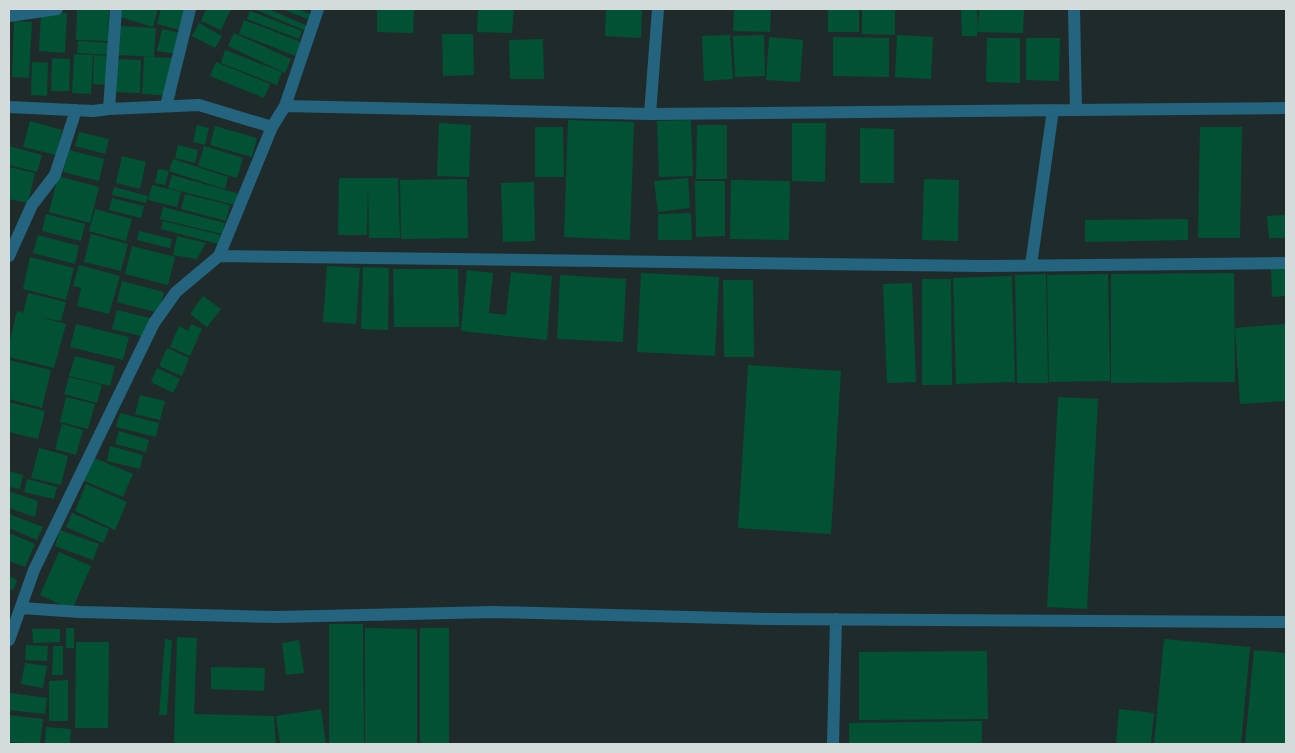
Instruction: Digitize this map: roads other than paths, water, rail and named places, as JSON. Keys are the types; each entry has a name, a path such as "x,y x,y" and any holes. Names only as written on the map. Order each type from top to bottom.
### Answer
{"street":[{"path":"9,16 57,9"},
{"path":"109,109 116,9"},
{"path":"166,106 190,9"},
{"path":"9,640 34,570 154,323 176,292 219,256 272,127 285,106 318,9"},
{"path":"650,114 658,9"},
{"path":"1074,9 1076,110"},
{"path":"9,107 93,112 109,109 199,105 272,127"},
{"path":"285,106 650,114 1286,108"},
{"path":"9,256 32,205 55,175 76,110"},
{"path":"1032,265 1053,110"},
{"path":"219,256 1032,265 1286,263"},
{"path":"21,608 80,612 277,617 494,612 836,619 1286,622"},
{"path":"833,744 836,619"}]}
